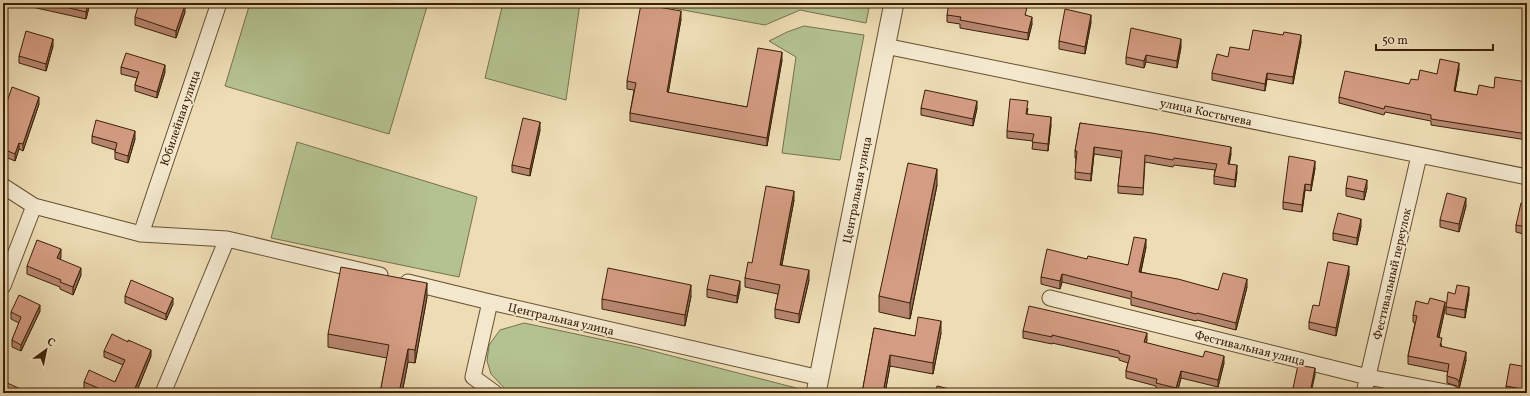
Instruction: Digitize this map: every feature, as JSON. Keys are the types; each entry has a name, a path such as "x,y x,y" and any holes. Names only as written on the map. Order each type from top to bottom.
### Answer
{"street":[{"name":"Юбилейная улица","path":"141,234 220,3"},
{"name":"Центральная улица","path":"3,186 34,206 141,234 227,238 490,302 818,385 894,3"},
{"name":"улица Костычева","path":"885,46 1527,177"},
{"name":"Фестивальный переулок","path":"1364,393 1419,156"},
{"path":"3,286 34,206"},
{"path":"163,393 227,238"},
{"name":"Фестивальная улица","path":"1050,298 1368,377 1451,393"},
{"path":"490,302 473,377 494,393"}],"green space":[{"path":"250,3 428,3 389,134 225,86"},
{"path":"503,3 580,3 566,100 485,78"},
{"path":"645,3 870,3 866,23 800,10 765,25"},
{"path":"804,26 864,35 840,160 782,153 796,57 769,41"},
{"path":"297,142 477,197 459,277 271,238"},
{"path":"524,323 637,347 804,390 804,393 509,393 491,374 487,361 489,345 500,330"}],"building":[{"path":"49,3 88,3 86,12"},
{"path":"139,3 180,3 185,5 176,31 135,17"},
{"path":"949,3 1017,3 1016,6 1027,8 1025,15 1032,17 1028,33 960,20 961,17 947,15"},
{"path":"641,4 681,11 667,92 747,107 758,48 782,52 767,138 630,113 636,83 627,81"},
{"path":"1065,9 1091,15 1085,47 1059,41"},
{"path":"1131,28 1181,39 1177,61 1146,55 1144,61 1126,57"},
{"path":"1253,30 1283,35 1284,32 1301,35 1293,77 1267,73 1265,84 1212,73 1217,54 1228,57 1230,47 1249,50"},
{"path":"26,31 53,39 46,64 19,56"},
{"path":"126,53 165,65 157,92 135,85 139,72 121,67"},
{"path":"1440,59 1459,63 1454,91 1477,95 1479,85 1494,88 1495,77 1527,82 1527,134 1431,119 1431,115 1385,106 1384,109 1339,97 1345,71 1409,84 1411,79 1418,80 1420,70 1437,74"},
{"path":"12,87 39,97 23,144 19,143 15,154 3,149 3,114"},
{"path":"925,90 977,101 973,119 921,108"},
{"path":"1010,99 1028,101 1026,114 1051,117 1048,144 1032,142 1034,134 1007,131"},
{"path":"523,118 540,122 530,169 512,165"},
{"path":"96,120 135,131 128,156 115,152 117,143 92,136"},
{"path":"1080,123 1152,133 1231,147 1228,164 1237,165 1235,180 1214,176 1217,164 1174,158 1173,160 1145,155 1143,188 1118,186 1122,151 1094,147 1091,174 1075,172 1077,151 1075,151"},
{"path":"1289,156 1315,161 1311,185 1305,184 1302,205 1283,202"},
{"path":"908,163 937,169 910,303 879,296"},
{"path":"1348,176 1367,180 1364,192 1346,188"},
{"path":"766,186 794,191 780,265 809,270 799,314 775,309 780,285 745,278 748,262 752,263"},
{"path":"1447,193 1466,198 1459,224 1440,220"},
{"path":"1521,203 1527,204 1527,227 1516,225"},
{"path":"1338,213 1361,219 1357,238 1333,233"},
{"path":"1134,237 1146,239 1139,272 1178,279 1218,290 1223,273 1247,279 1236,323 1131,297 1132,292 1062,274 1060,281 1041,277 1047,249 1087,259 1088,256 1128,265"},
{"path":"37,240 61,249 57,258 81,268 73,287 60,282 61,280 27,266"},
{"path":"1328,262 1349,266 1336,328 1309,322 1313,305 1319,306"},
{"path":"341,267 427,283 415,350 408,349 399,393 380,393 389,345 328,334"},
{"path":"608,268 691,285 685,315 602,299"},
{"path":"710,275 740,281 737,296 707,289"},
{"path":"131,280 173,298 166,314 125,296"},
{"path":"1457,285 1469,287 1465,310 1446,307 1448,292 1455,294"},
{"path":"19,295 40,305 21,345 12,340 21,317 11,312"},
{"path":"1430,298 1445,302 1437,337 1442,338 1440,346 1466,352 1459,382 1457,379 1447,376 1449,364 1408,356 1417,316 1413,315 1416,301 1428,304"},
{"path":"1029,306 1147,333 1144,342 1203,357 1205,351 1224,356 1218,380 1181,371 1176,388 1156,383 1157,379 1126,371 1130,356 1119,353 1119,351 1052,335 1052,337 1023,331"},
{"path":"918,317 941,321 933,363 890,355 883,393 862,393 874,328 915,336"},
{"path":"112,334 128,342 128,340 151,350 133,393 110,393 84,382 89,370 115,382 125,360 104,351"},
{"path":"1510,364 1527,367 1527,390 1506,386"},
{"path":"1298,365 1315,368 1311,388 1322,391 1321,393 1292,393"},
{"path":"5,382 25,391 24,393 3,393 3,385"},
{"path":"937,386 954,390 953,393 935,393"}]}
